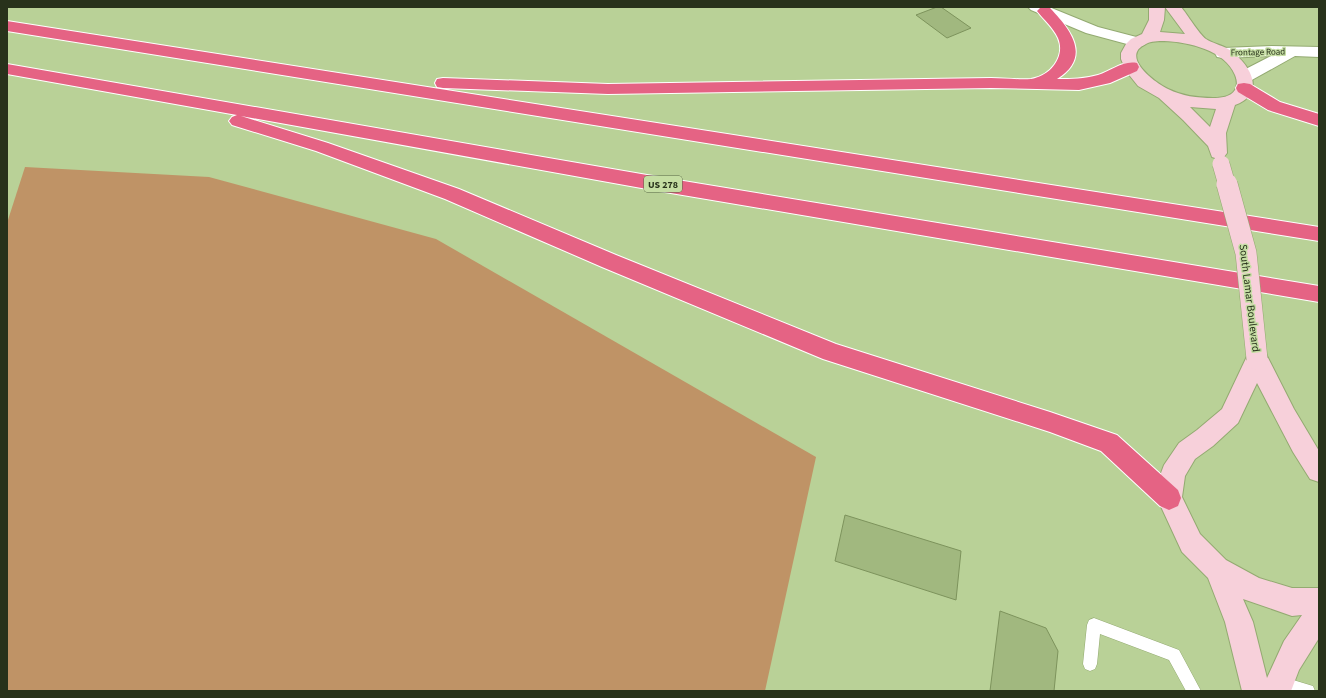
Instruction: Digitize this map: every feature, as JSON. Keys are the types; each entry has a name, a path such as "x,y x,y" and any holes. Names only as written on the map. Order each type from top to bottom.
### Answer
{"highway":[{"path":"1035,84 1059,70 1067,60 1069,48 1062,30 1040,9"},
{"path":"7,26 1319,234"},
{"path":"291,72 463,85 608,89 867,84 991,83 1079,85 1104,79 1129,63"},
{"name":"US 278","path":"7,69 647,182 1319,294"},
{"path":"1244,82 1274,106 1319,120"},
{"path":"149,93 322,147 452,194 609,261 831,352 1050,422 1109,443 1169,498"}],"street":[{"path":"1129,63 1130,49 1143,40 1155,27 1158,18 1157,7"},
{"path":"1173,7 1200,42"},
{"path":"1040,9 1092,30 1143,40 1164,36 1182,37 1200,42 1223,53 1240,68 1244,82 1238,96 1228,101 1214,104 1180,100 1163,94 1149,86 1138,77 1129,63 1040,9"},
{"name":"Frontage Road","path":"1223,53 1272,50 1319,52"},
{"name":"Frontage Road","path":"1244,82 1292,52"},
{"name":"South Lamar Boulevard","path":"1163,94 1189,116 1216,144"},
{"name":"South Lamar Boulevard","path":"1228,101 1220,121 1216,144 1246,252 1257,359 1287,420 1319,471"},
{"name":"South Lamar Boulevard","path":"1169,498 1173,473 1186,451 1205,438 1230,416 1257,359"},
{"path":"1169,498 1191,543 1218,569 1253,590 1292,602 1319,601"},
{"path":"1218,569 1239,622 1271,688"},
{"path":"1271,688 1302,636 1319,615"}],"lane":[{"path":"1090,664 1094,625 1174,655 1194,691"},
{"path":"1271,688 1308,691"}],"shaded area":[{"path":"25,167 209,177 436,239 816,457 765,691 7,691 7,223"}],"building":[{"path":"937,7 941,7 971,28 947,38 916,15"},
{"path":"845,515 961,551 956,600 835,561"},
{"path":"1000,611 1046,628 1058,651 1054,691 990,691"}]}
